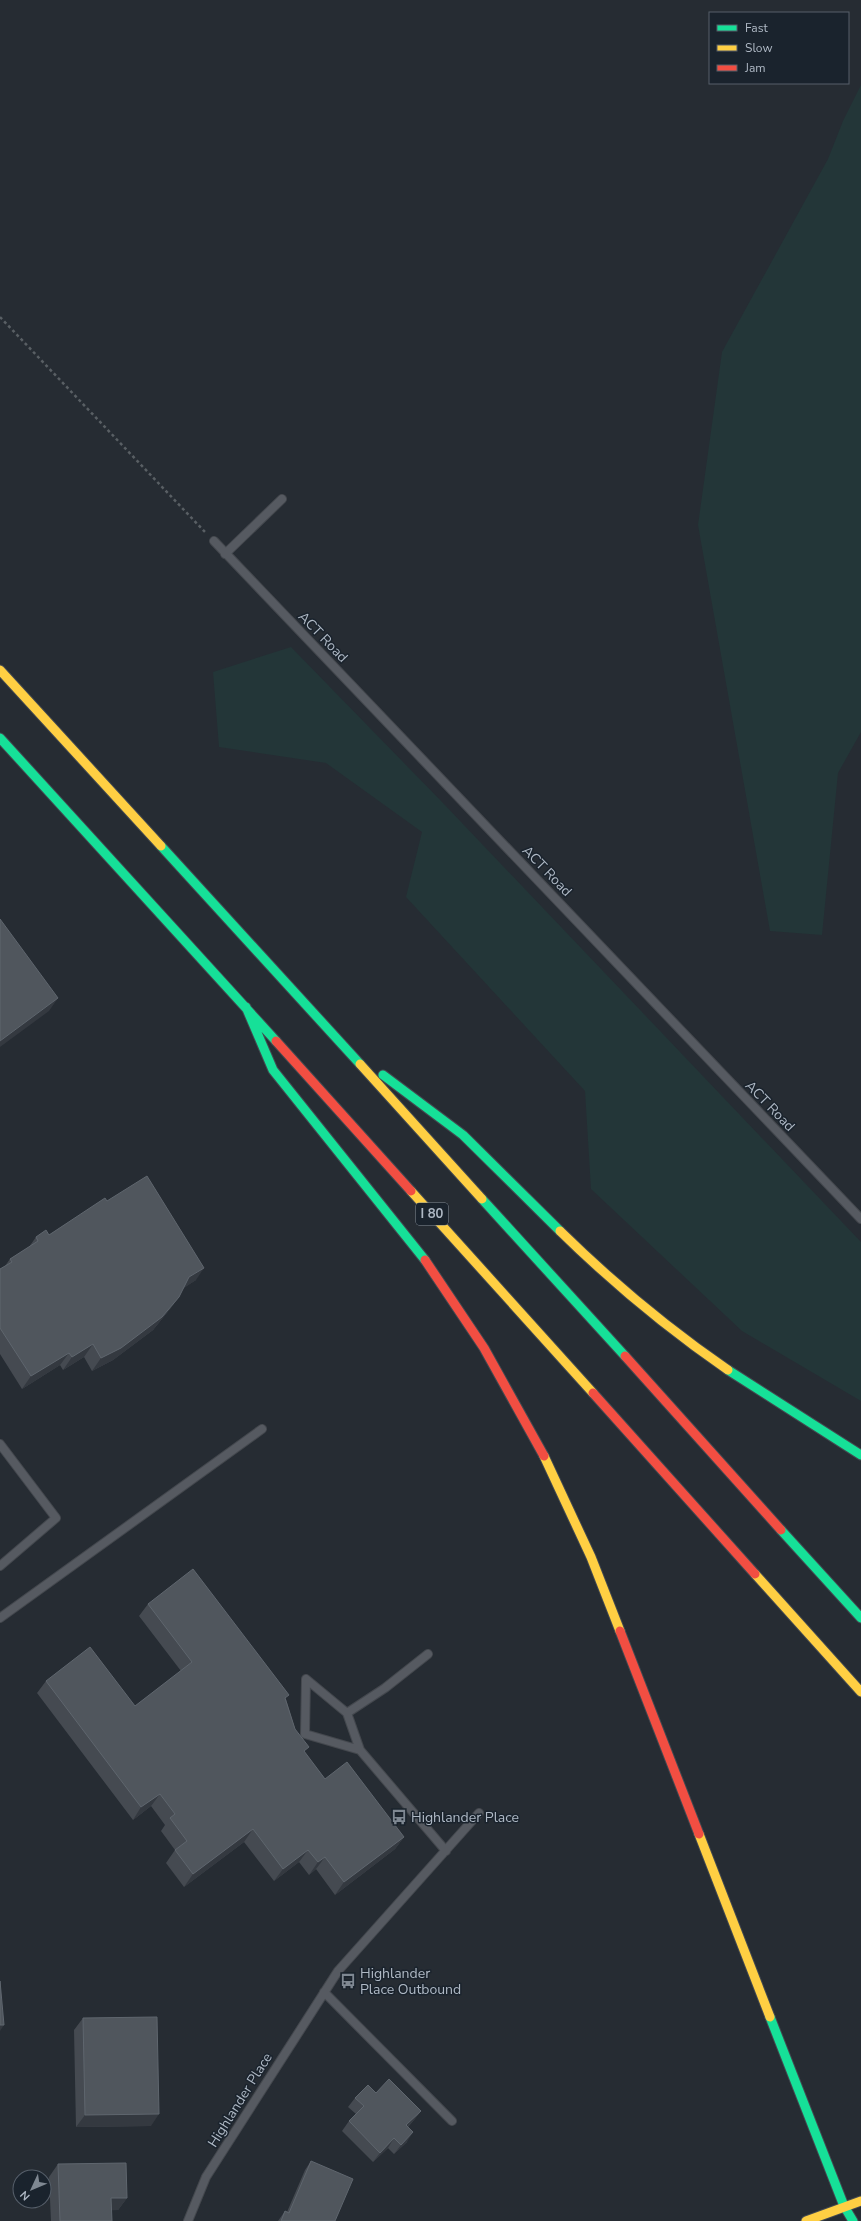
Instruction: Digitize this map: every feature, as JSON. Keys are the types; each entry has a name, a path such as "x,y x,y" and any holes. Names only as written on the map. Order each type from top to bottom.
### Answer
{"main road":[{"path":"0,670 341,1043 861,1618"},
{"name":"I 80","path":"0,738 246,1007 861,1692"},
{"path":"246,1007 273,1070 421,1253 484,1348 540,1448 591,1557 844,2206 853,2221"},
{"path":"341,1043 463,1135 604,1274 679,1336 751,1386 861,1455"},
{"path":"806,2221 861,2201"}],"lane":[{"path":"226,554 282,499"},
{"name":"ACT Road","path":"214,541 861,1219"},
{"path":"0,1618 262,1429"},
{"path":"0,1444 56,1518 0,1566"},
{"path":"347,1713 385,1688 428,1654"},
{"path":"360,1750 305,1734 306,1679 347,1713 360,1750 446,1850"},
{"name":"Highlander Place","path":"188,2221 206,2177 338,1971 479,1813"},
{"path":"324,1992 452,2121"}],"path":[{"path":"0,317 214,541"}],"shaded area":[{"path":"861,85 861,732 838,773 822,935 770,931 698,525 722,352 828,159 843,121"},
{"path":"291,647 442,802 861,1242 861,1401 742,1331 591,1189 585,1091 406,897 422,832 326,763 219,747 213,672"}],"building":[{"path":"0,919 58,998 0,1041"},
{"path":"147,1176 204,1268 189,1277 179,1297 162,1317 121,1348 101,1358 93,1344 72,1357 69,1353 31,1376 0,1328 0,1269 12,1262 10,1259 38,1241 36,1237 46,1230 49,1235 105,1198 107,1201"},
{"path":"193,1569 289,1695 285,1698 295,1729 309,1747 304,1751 325,1779 347,1762 404,1837 344,1882 325,1857 318,1862 308,1850 283,1869 253,1829 193,1874 175,1850 187,1841 170,1818 175,1814 160,1794 141,1807 46,1681 90,1647 135,1706 192,1662 148,1604"},
{"path":"0,1981 4,2025 0,2025"},
{"path":"157,2017 159,2114 85,2115 83,2018"},
{"path":"389,2079 421,2111 406,2125 413,2132 401,2145 394,2138 380,2153 349,2121 364,2106 355,2098 368,2085 376,2093"},
{"path":"311,2161 353,2179 335,2221 281,2221 285,2211 289,2213"},
{"path":"126,2163 127,2198 111,2198 112,2221 60,2221 58,2164"}],"traffic: fast":[{"path":"0,738 276,1041"},
{"path":"161,846 360,1064"},
{"path":"246,1007 273,1070 425,1260"},
{"path":"383,1075 463,1135 560,1231"},
{"path":"482,1199 625,1356"},
{"path":"728,1370 861,1455"},
{"path":"781,1530 861,1618"},
{"path":"770,2017 844,2206 853,2221"}],"traffic: slow":[{"path":"0,670 161,846"},
{"path":"360,1064 482,1199"},
{"path":"411,1191 593,1393"},
{"path":"560,1231 641,1304 683,1338 728,1370"},
{"path":"544,1456 591,1557 620,1631"},
{"path":"755,1574 861,1692"},
{"path":"699,1834 770,2017"},
{"path":"806,2221 861,2201"}],"traffic: jam":[{"path":"276,1041 411,1191"},
{"path":"425,1260 484,1348 544,1456"},
{"path":"625,1356 781,1530"},
{"path":"593,1393 755,1574"},
{"path":"620,1631 699,1834"}],"place":[{"name":"Highlander Place","path":"399,1817"},
{"name":"Highlander Place Outbound","path":"348,1981"}]}
